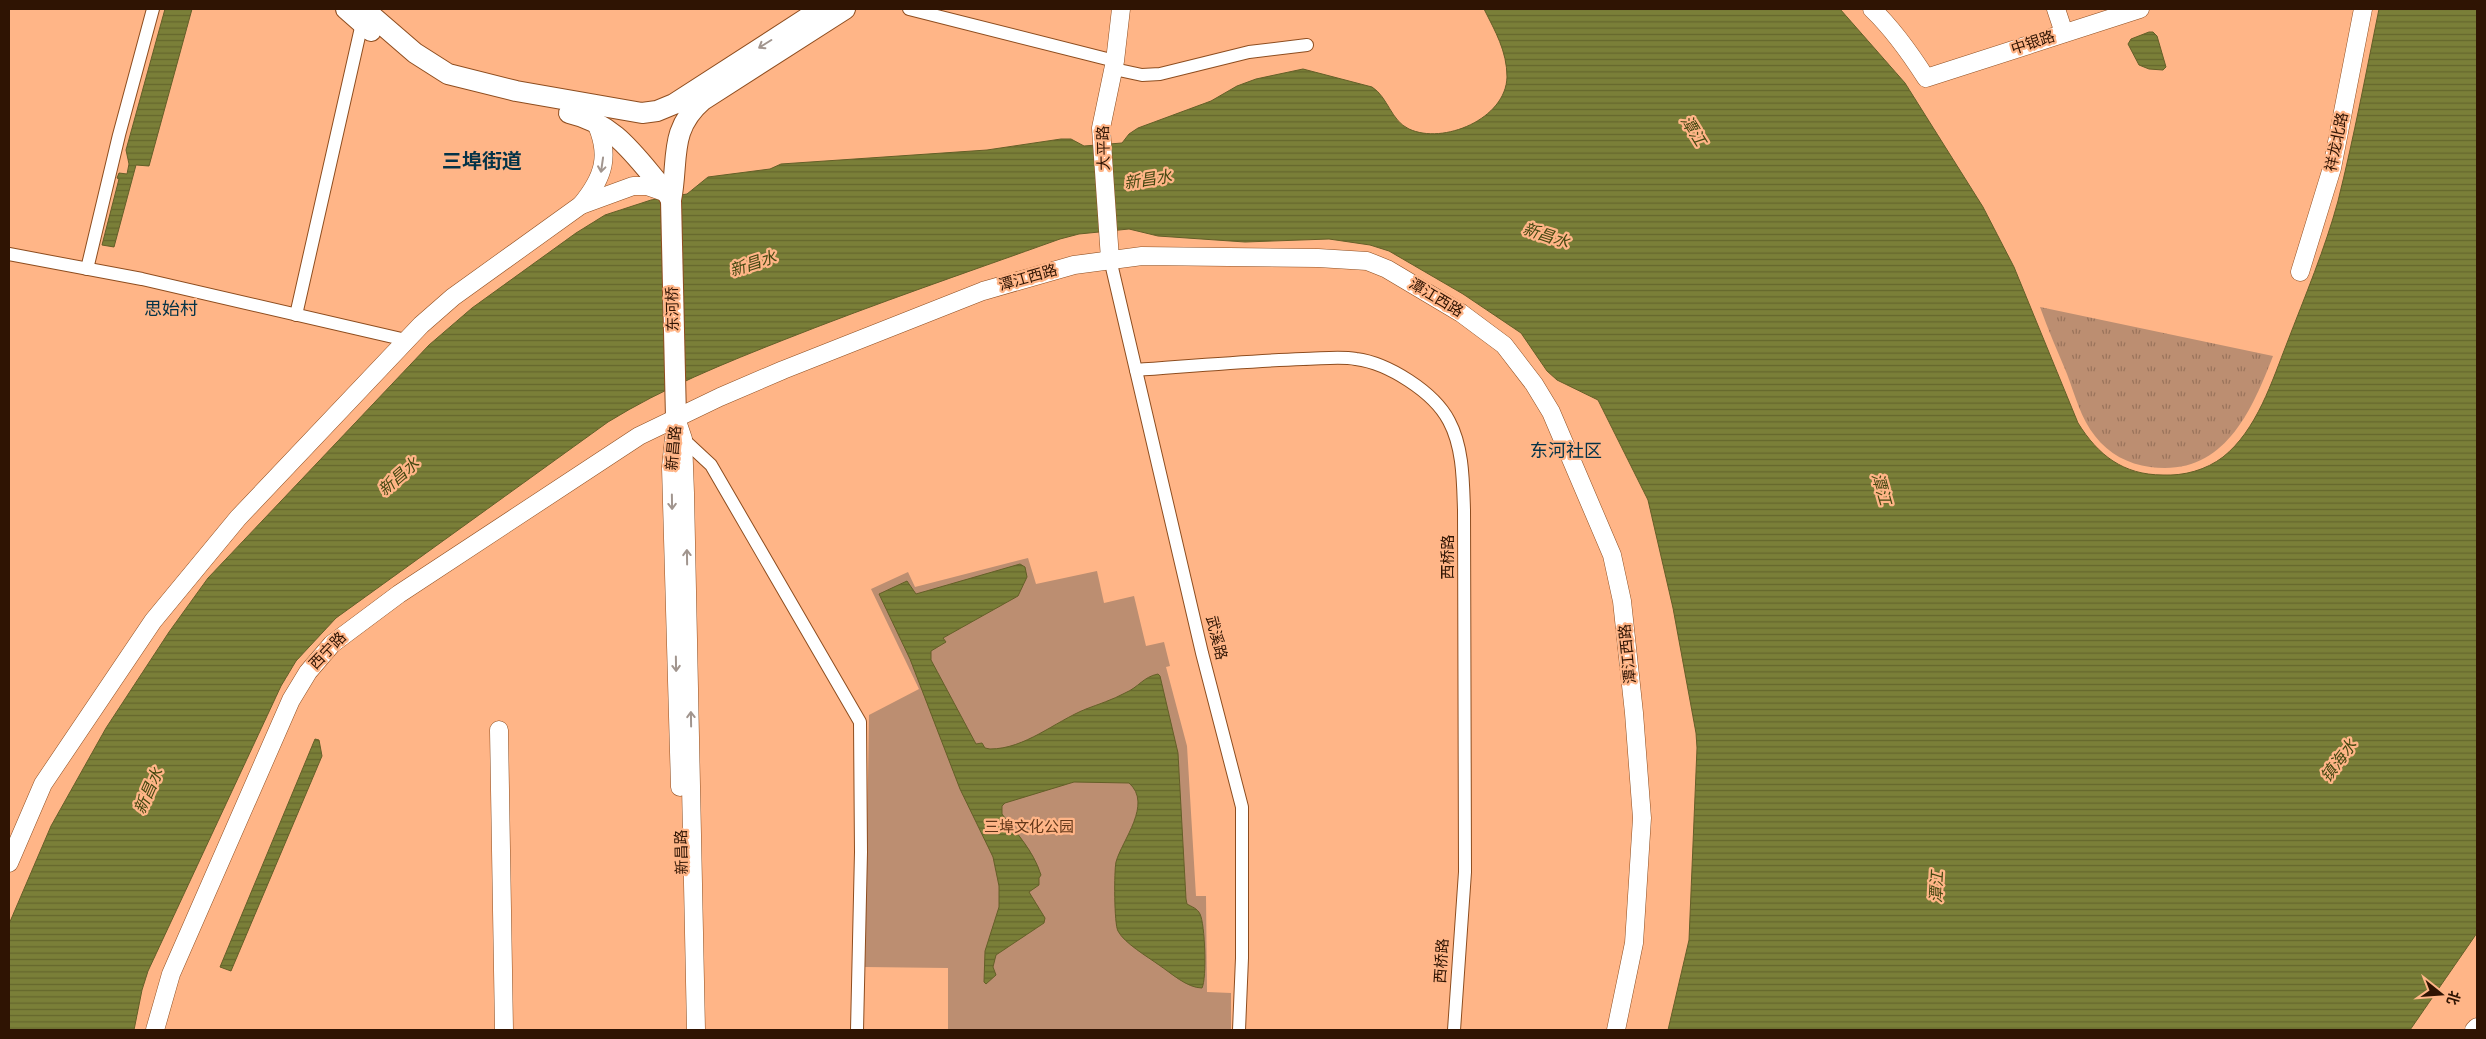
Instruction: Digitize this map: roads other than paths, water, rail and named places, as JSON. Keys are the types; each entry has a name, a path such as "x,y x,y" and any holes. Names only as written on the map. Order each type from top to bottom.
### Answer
{"main road":[{"path":"346,9 363,16 415,54 437,68 455,76 516,91 631,113 650,112 674,104 821,9"},
{"name":"东河桥","path":"676,418 669,196 676,141 682,125 691,111 703,100 845,9"},
{"path":"363,16 408,63 444,85 595,121 618,137 669,196"},
{"path":"635,156 630,135 640,119 650,112"}],"street":[{"path":"87,269 119,135 153,9"},
{"path":"908,9 1115,65 1142,75 1160,74 1249,52 1307,46"},
{"name":"大平路","path":"1110,259 1101,128 1115,65 1121,9"},
{"name":"中银路","path":"1872,9 1898,38 1926,78 2140,9"},
{"path":"2056,9 2064,33"},
{"name":"祥龙北路","path":"2300,272 2332,168 2363,9"},
{"path":"296,315 363,16"},
{"path":"9,863 43,784 153,621 228,530 406,340 453,297 581,205 594,189 603,167 603,148 595,121"},
{"path":"581,205 633,186 647,186 669,196"},
{"path":"9,254 87,269 406,340"},
{"name":"潭江西路","path":"676,418 783,370 983,291 1074,265 1110,259 1142,256 1237,256 1345,259 1373,263 1387,269 1486,329 1504,345 1534,384 1551,412 1604,534 1615,567 1622,601 1634,713 1642,818 1634,943 1616,1030"},
{"name":"武溪路","path":"1110,259 1202,653 1242,807 1242,958 1239,1030"},
{"name":"西桥路","path":"1136,370 1286,360 1357,359 1389,369 1411,382 1448,419 1462,466 1464,510 1466,872 1454,1030"},
{"name":"新昌路","path":"676,418 684,439 696,1030"},
{"name":"新昌路","path":"676,418 672,478 685,1030"},
{"name":"西宁路","path":"155,1030 171,974 227,842 291,700 319,658 349,630 399,594 639,436 676,418"},
{"path":"684,439 711,465 860,722 857,1030"},
{"path":"498,730 504,1030"},
{"path":"2474,1030 2477,1027"}],"water":[{"path":"165,9 192,9 149,166 136,165 114,247 102,245 119,179 117,178 119,173 127,174 129,164 126,150"},
{"path":"1484,9 1840,9 1905,83 1983,207 2014,267 2078,423 2094,445 2113,461 2136,471 2149,474 2171,475 2202,469 2223,457 2245,433 2269,389 2333,219 2360,105 2379,9 2477,9 2477,933 2410,1030 1668,1030 1689,940 1697,748 1696,733 1673,608 1648,500 1598,400 1557,380 1547,371 1521,333 1463,294 1389,251 1370,245 1329,239 1245,242 1158,236 1129,229 1079,234 1060,239 854,313 717,367 650,398 608,422 336,618 296,661 281,686 148,971 134,1030 9,1030 9,924 51,826 106,728 169,632 208,578 429,345 472,308 576,233 605,215 651,200 687,194 708,177 770,169 781,164 987,150 1061,139 1071,139 1084,146 1122,143 1129,134 1138,128 1211,101 1237,86 1256,79 1303,69 1372,87 1382,97 1398,120 1409,129 1423,133 1439,134 1455,131 1485,116 1496,105 1504,92 1507,77 1505,58 1500,41"},
{"path":"2153,32 2157,36 2166,67 2163,70 2149,69 2139,65 2128,44 2131,39"},
{"path":"1020,564 1025,567 1027,577 1018,596 943,638 946,642 931,651 931,660 976,744 982,743 985,748 990,749 1003,748 1027,740 1074,714 1130,691 1148,677 1158,674 1160,676 1178,753 1186,899 1187,904 1196,909 1202,920 1205,963 1202,988 1191,986 1179,979 1131,945 1118,931 1115,897 1116,862 1134,822 1138,801 1136,792 1129,783 1074,782 1005,803 1002,806 1002,814 1024,843 1038,866 1041,875 1039,885 1029,892 1045,918 1044,923 996,955 993,967 996,975 986,984 984,982 985,951 999,907 999,886 993,857 960,789 910,659 879,594 907,581 916,594"},
{"path":"315,739 319,740 322,756 231,971 220,967"}],"district":[{"name":"三埠街道","path":"482,162"},
{"name":"思始村","path":"171,309"},
{"name":"东河社区","path":"1566,451"}],"water label":[{"name":"潭江","path":"1693,131"},
{"name":"新昌水","path":"1148,180"},
{"name":"新昌水","path":"1546,236"},
{"name":"新昌水","path":"753,264"},
{"name":"新昌水","path":"399,477"},
{"name":"潭江","path":"1881,489"},
{"name":"镇海水","path":"2339,761"},
{"name":"新昌水","path":"149,791"},
{"name":"潭江","path":"1937,887"}],"park label":[{"name":"三埠文化公园","path":"1029,827"}]}
